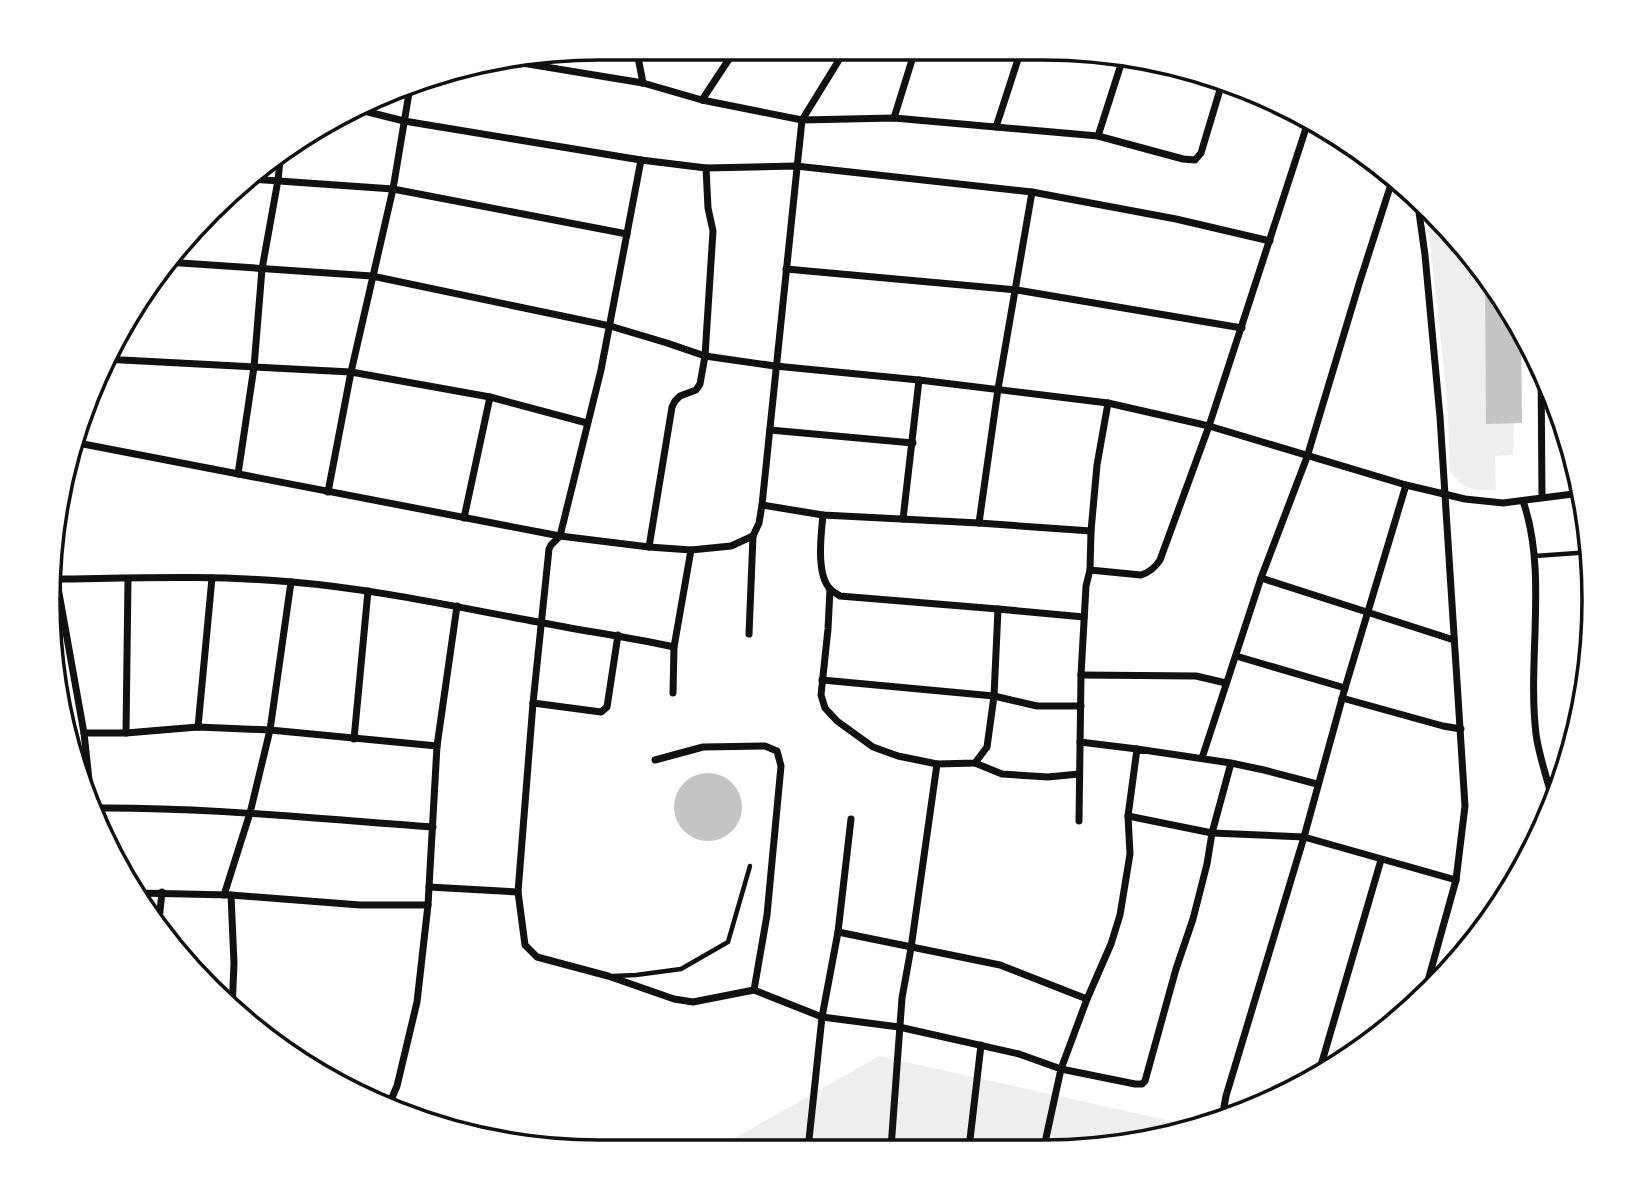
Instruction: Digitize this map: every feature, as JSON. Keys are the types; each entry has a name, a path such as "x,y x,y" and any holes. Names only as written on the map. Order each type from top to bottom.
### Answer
{"street":[{"path":"639,60 643,83"},
{"path":"702,100 728,60"},
{"path":"749,634 753,536 759,523 762,505 802,120 839,60"},
{"path":"894,118 912,60"},
{"path":"996,127 1018,60"},
{"path":"528,64 643,83 702,100 802,120 894,118 1098,136 1195,160 1201,153 1220,90"},
{"path":"1098,136 1121,65"},
{"path":"328,492 351,372 393,189 409,95"},
{"path":"368,112 404,121 706,168 796,166 1032,192 1176,219 1270,241"},
{"path":"1090,570 1141,575 1156,568 1160,560 1209,426 1306,129"},
{"path":"641,160 601,370 560,536 549,549 518,892 526,945 537,957 608,976 674,999 693,1002 754,990 822,1017 899,1027 1019,1054 1061,1069 1142,1084 1148,1077 1176,969 1196,908 1231,763"},
{"path":"238,474 254,367 262,269 280,165"},
{"path":"649,547 672,407 680,396 696,390 700,384 705,356 713,232 708,208 706,168"},
{"path":"261,179 393,189 627,234"},
{"path":"1202,758 1261,578 1307,457 1390,187"},
{"path":"979,523 998,389 1032,192"},
{"path":"1419,214 1440,418 1465,806 1456,880 1430,974"},
{"path":"178,263 372,276 610,326 705,356 1108,403 1209,426 1307,457 1465,499 1503,503 1571,494"},
{"path":"786,269 1017,290 1242,328"},
{"path":"116,360 351,372 490,397 587,423"},
{"path":"902,519 919,380"},
{"path":"1541,396 1542,497"},
{"path":"464,518 490,397"},
{"path":"1079,821 1080,706 1086,586 1090,570 1097,465 1108,403"},
{"path":"770,430 913,443"},
{"path":"83,444 560,536 691,550 731,546 753,536"},
{"path":"1226,1107 1226,1096 1406,485"},
{"path":"1523,500 1531,522 1535,556 1536,736 1548,784"},
{"path":"762,505 823,515 1091,531"},
{"path":"823,515 821,554 824,577 830,589 840,596 1084,617"},
{"path":"673,693 674,647 691,550"},
{"path":"61,579 212,578 291,582 368,591 457,606 674,647"},
{"path":"198,727 212,578"},
{"path":"1261,578 1454,640"},
{"path":"126,733 128,579"},
{"path":"233,995 234,963 228,895 270,730 291,582"},
{"path":"830,589 821,695 825,708 851,732 873,747 898,757 937,764 975,763 1002,774 1048,777 1079,774"},
{"path":"354,739 368,591"},
{"path":"60,592 85,733 89,776"},
{"path":"392,1098 417,1002 428,905 438,746 457,606"},
{"path":"975,763 987,747 994,696 998,609"},
{"path":"533,703 601,712 604,710 607,707 618,635"},
{"path":"1236,656 1345,688"},
{"path":"1082,675 1196,676 1226,683"},
{"path":"822,680 994,696 1037,706 1080,706"},
{"path":"1342,698 1461,729"},
{"path":"85,733 126,733 198,727 270,730 438,746"},
{"path":"1080,742 1231,763 1317,783"},
{"path":"655,760 703,747 765,746 777,751 781,766 767,915 754,990"},
{"path":"1046,1140 1061,1069 1120,915 1130,853 1128,816 1137,749"},
{"path":"892,1140 902,998 937,764"},
{"path":"103,811 125,808 250,813 433,827"},
{"path":"1128,816 1212,833 1304,837 1456,880"},
{"path":"809,1140 822,1017 838,932 852,819"},
{"path":"1323,1060 1381,860"},
{"path":"429,887 518,892"},
{"path":"146,892 360,905 428,905"},
{"path":"160,912 162,892"},
{"path":"838,932 1000,965 1087,999"},
{"path":"970,1140 981,1045"}],"lane":[{"path":"1535,556 1579,553"},
{"path":"608,976 681,969 728,942 750,866"}],"shaded area":[{"path":"1428,223 1470,271 1516,342 1513,455 1495,456 1496,490 1465,486 1450,471 1447,398"},
{"path":"879,1056 1176,1122 1112,1135 1042,1140 732,1140"}],"building":[{"path":"1485,292 1521,352 1522,423 1486,424"},
{"path":"701,773 715,773 727,778 737,788 742,807 737,826 727,836 715,841 701,841 689,836 679,826 674,814 674,800 679,788 689,778"}]}
